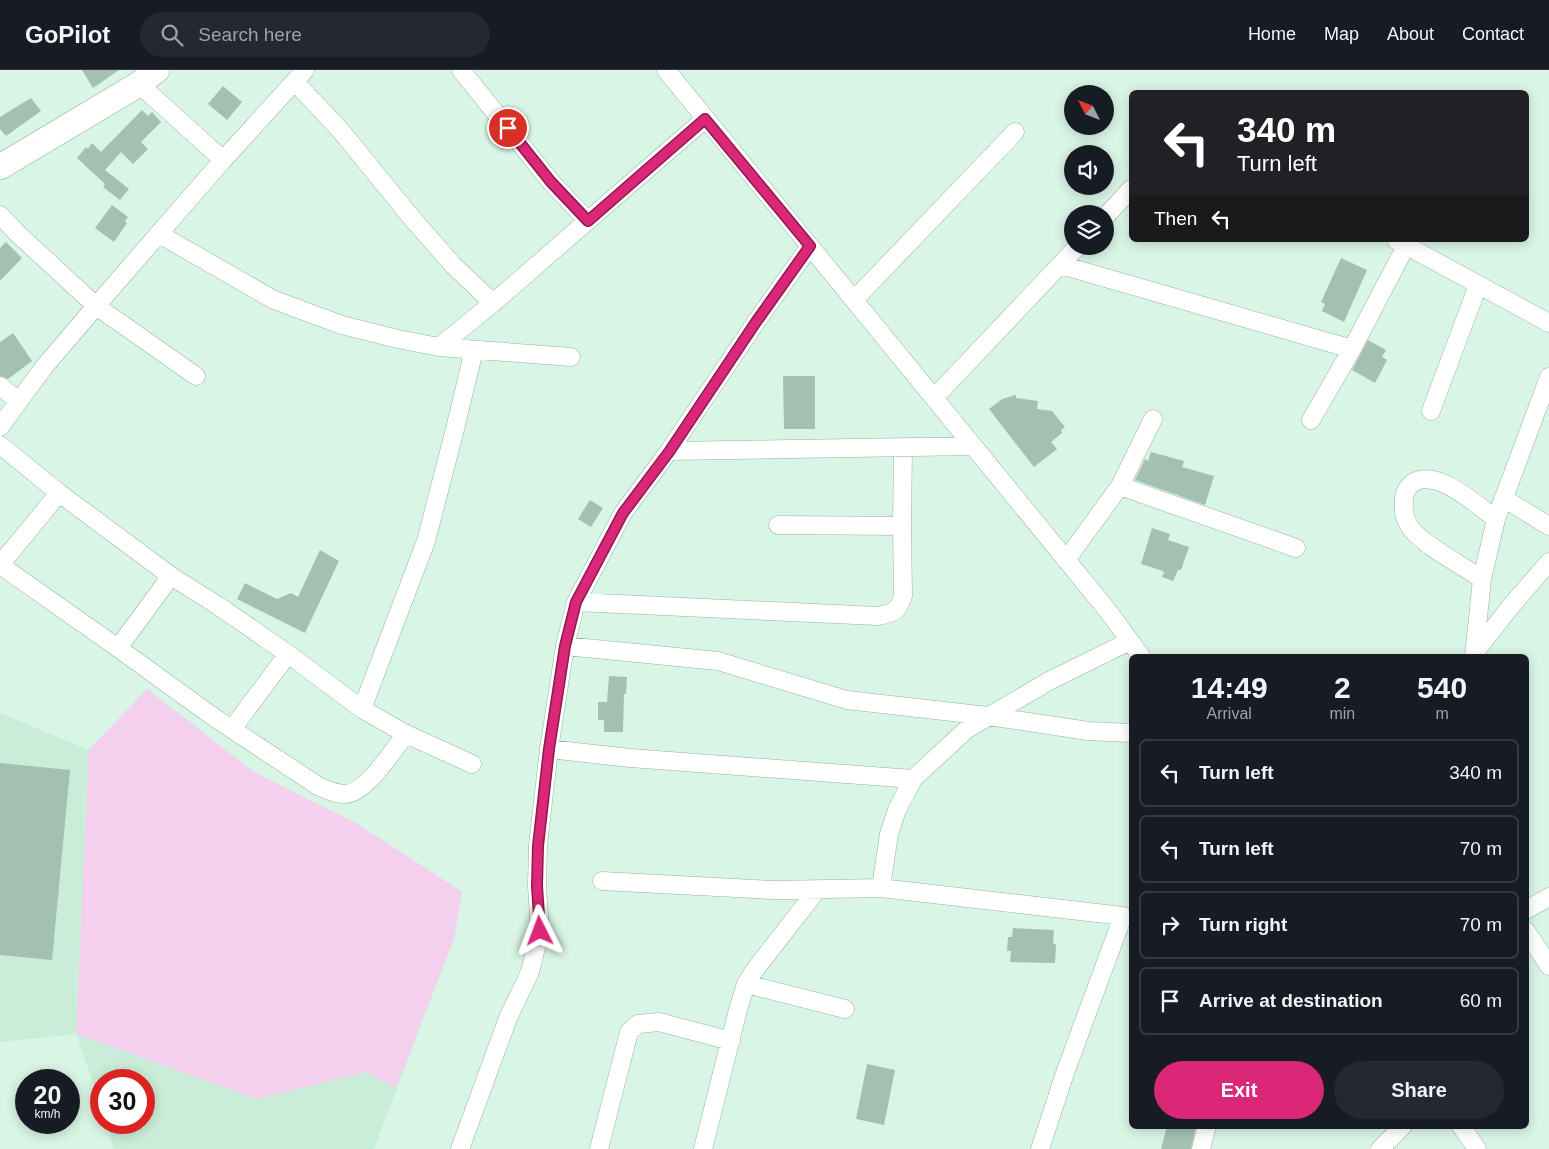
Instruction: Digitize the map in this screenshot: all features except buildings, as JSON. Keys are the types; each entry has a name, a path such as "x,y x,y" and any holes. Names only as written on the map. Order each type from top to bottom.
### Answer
{"street":[{"path":"461,70 551,182 588,221"},
{"path":"666,70 1108,611 1139,654"},
{"path":"0,427 44,367 96,306 223,160 300,76 341,131 411,217 453,265 493,303"},
{"path":"0,167 148,77 223,160"},
{"path":"439,347 493,303 705,119"},
{"path":"854,300 1015,132"},
{"path":"1114,208 1129,191"},
{"path":"0,215 96,306 196,376"},
{"path":"159,234 274,300 342,325 439,347 571,356"},
{"path":"1311,420 1352,349 1404,242 1549,323"},
{"path":"460,1149 508,1018 530,972 540,931 537,886 538,846 549,749 565,646 576,602 623,513 669,452 756,322 810,246"},
{"path":"934,398 1070,255"},
{"path":"1061,265 1352,349"},
{"path":"1431,411 1478,285"},
{"path":"362,709 426,540 474,350"},
{"path":"1474,654 1482,579 1496,519 1548,380"},
{"path":"0,386 18,401"},
{"path":"1066,560 1120,486 1154,419"},
{"path":"0,445 59,493 171,576 217,604 362,709 406,734 472,764"},
{"path":"669,452 973,446"},
{"path":"576,602 878,616 890,614 900,608 903,596 903,447"},
{"path":"1482,579 1422,540 1412,530 1403,516 1404,495 1411,483 1423,478 1436,480 1450,486 1496,519"},
{"path":"1120,486 1296,548"},
{"path":"59,493 0,565 232,729 318,786 335,794 347,794 361,789 406,734"},
{"path":"1503,498 1549,526"},
{"path":"778,525 902,526"},
{"path":"1474,654 1510,606 1549,562"},
{"path":"118,648 171,576"},
{"path":"880,888 889,834 897,810 913,779 967,730 988,716 1049,681 1130,641"},
{"path":"565,646 718,661 847,700 988,716 1088,731 1129,733"},
{"path":"232,729 288,654"},
{"path":"549,749 630,758 913,779"},
{"path":"602,881 773,890 880,888 1123,916 1065,1073 1040,1149"},
{"path":"703,1149 746,984 817,890"},
{"path":"1529,908 1549,897"},
{"path":"1529,936 1549,966"},
{"path":"746,984 845,1009"},
{"path":"599,1149 629,1032 638,1024 659,1022 730,1041"},
{"path":"1201,1149 1207,1129"},
{"path":"1380,1149 1400,1129"},
{"path":"1463,1129 1477,1149"}],"shaded area":[{"path":"147,689 254,772 356,823 462,892 454,938 374,1149 113,1149 110,1134 155,1134 155,1069 90,1069 90,1073 76,1034 0,1042 0,713 89,750"},
{"path":"147,689 254,772 356,823 462,892 454,938 396,1088 366,1072 258,1099 76,1034 89,750"}],"route":[{"path":"508,128 551,182 588,221 705,119 810,246 756,322 669,452 623,513 576,602 565,646 556,695 538,846 537,886 540,931"}]}
